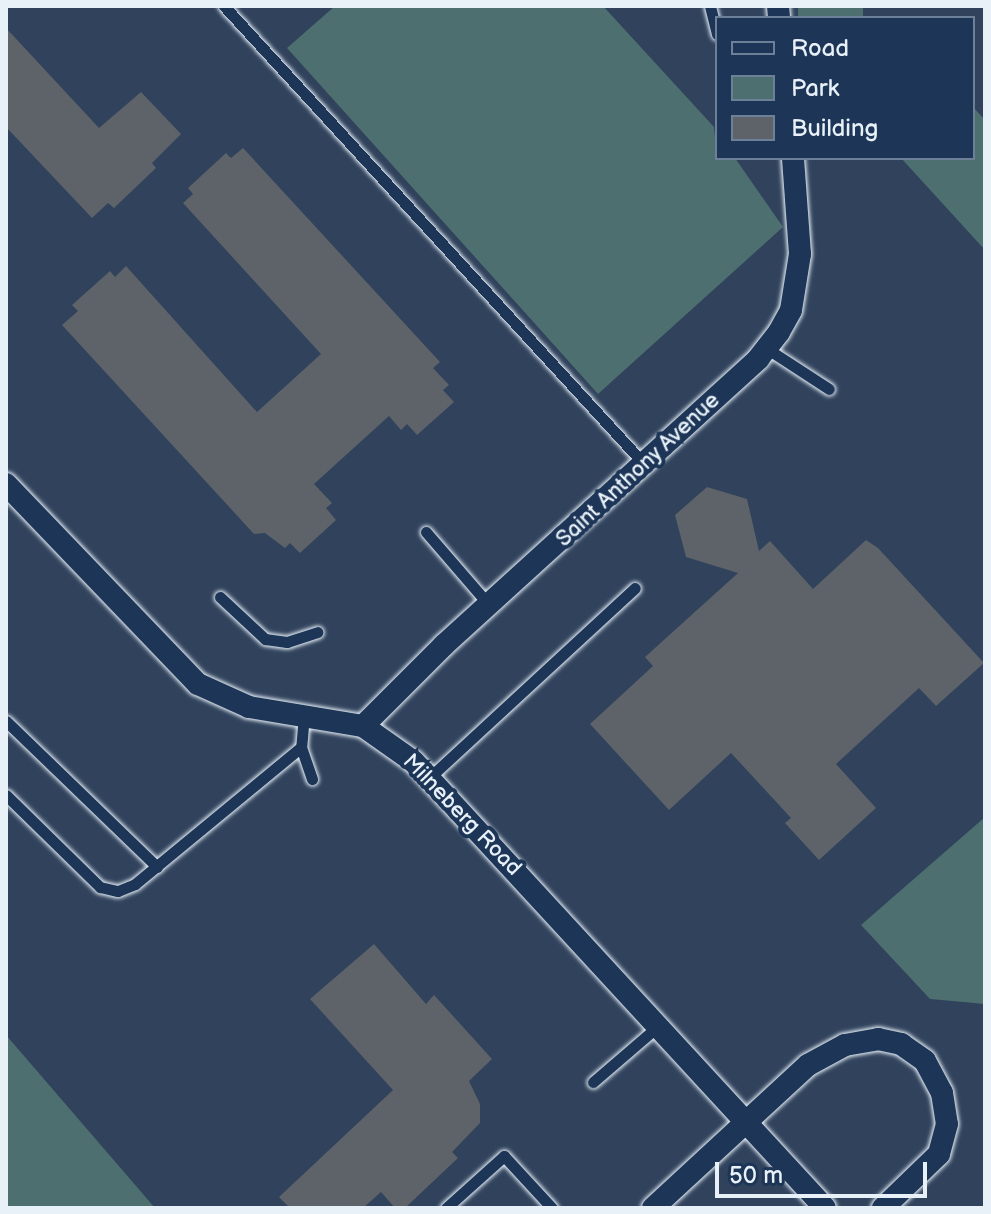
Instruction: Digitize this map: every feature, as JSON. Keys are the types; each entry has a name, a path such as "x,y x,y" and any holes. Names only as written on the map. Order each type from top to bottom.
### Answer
{"street":[{"name":"Saint Anthony Avenue","path":"363,726 604,490 645,465 766,348 791,310 798,278 793,160"},
{"name":"Milneberg Road","path":"6,484 184,673 240,704 363,726 429,778 825,1208"},
{"path":"653,1208 746,1121 828,1052 878,1039 912,1049 942,1093 944,1141 927,1168 883,1208"}],"lane":[{"path":"224,6 645,465"},
{"path":"710,6 715,26"},
{"path":"766,348 829,389"},
{"path":"426,532 489,605"},
{"path":"429,778 635,588"},
{"path":"220,597 265,639 287,642 317,632"},
{"path":"304,715 301,747 312,779"},
{"path":"6,721 157,867"},
{"path":"6,795 100,887 118,891 157,867 301,747"},
{"path":"593,1082 658,1026"},
{"path":"446,1208 504,1156 552,1208"}],"shaded area":[{"path":"6,6 985,6 985,1208 6,1208"}],"green space":[{"path":"335,6 603,6 714,127 715,160 736,160 783,227 598,394 287,48"},
{"path":"798,6 863,6 863,16 798,16"},
{"path":"975,109 985,120 985,250 903,160 975,160"},
{"path":"985,817 985,1004 930,999 861,925"},
{"path":"6,1035 155,1208 6,1208"}],"building":[{"path":"6,28 99,128 141,92 181,134 152,163 156,168 114,208 108,203 92,218 6,127"},
{"path":"243,148 440,362 433,368 449,385 443,390 454,402 417,435 407,424 401,430 389,416 314,484 332,503 326,508 336,520 300,553 290,543 285,548 265,533 254,534 62,325 78,311 72,305 110,271 115,277 126,266 257,412 321,354 183,203 193,194 188,188 226,153 231,158"},
{"path":"707,487 747,499 759,551 770,541 813,589 866,540 878,548 984,663 936,706 919,688 836,764 876,808 819,860 785,823 791,818 731,753 669,810 590,724 653,666 645,657 738,573 686,557 675,515"},
{"path":"374,944 426,1004 434,995 492,1059 469,1081 480,1104 480,1123 452,1152 458,1158 405,1208 395,1208 381,1192 363,1208 290,1208 279,1197 393,1090 310,999"}]}
